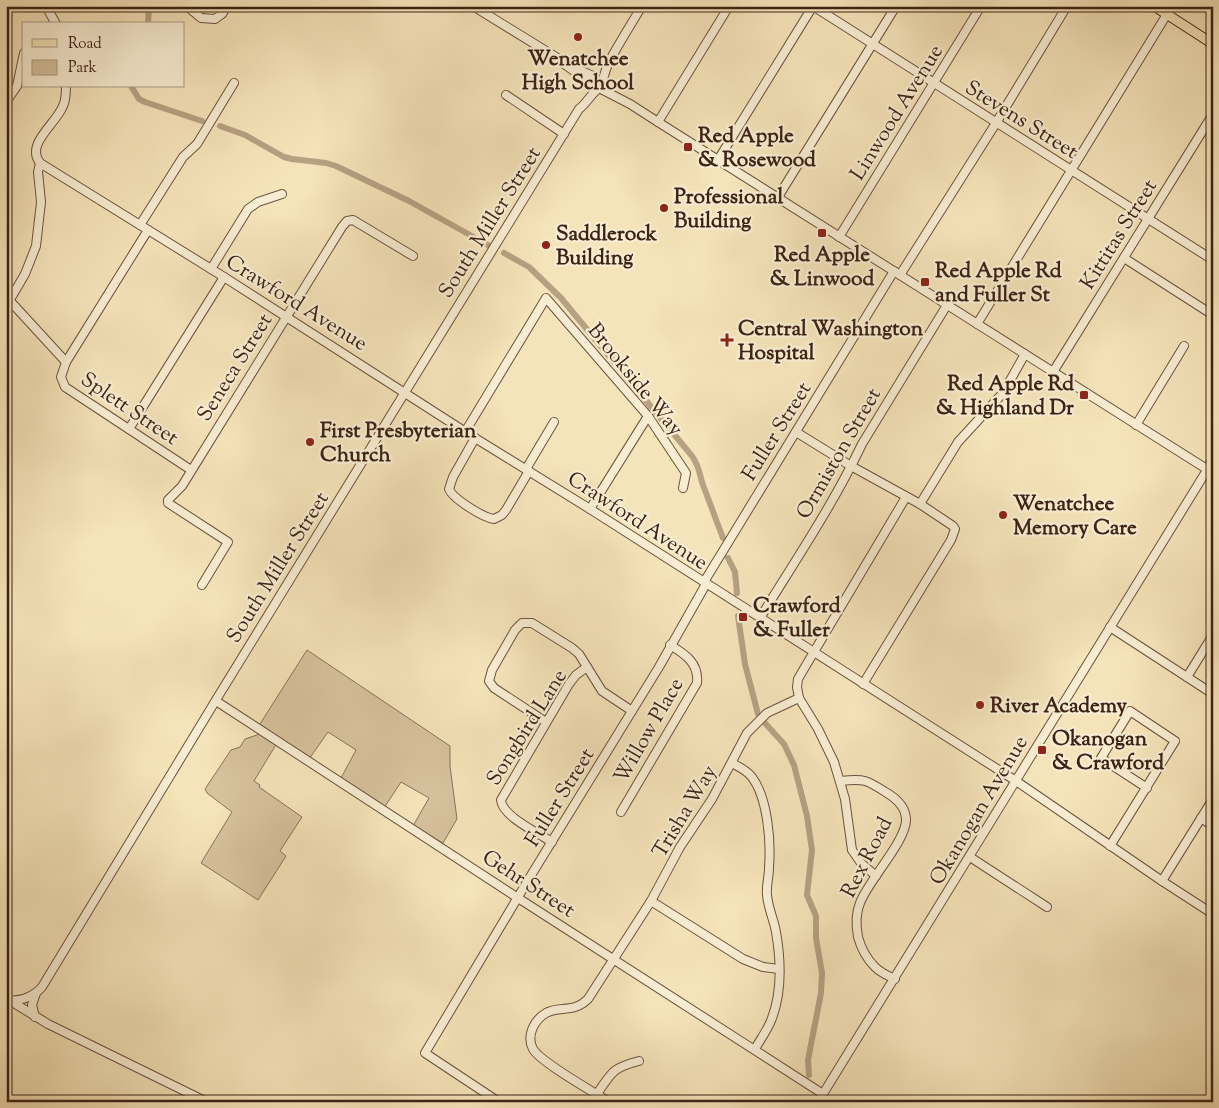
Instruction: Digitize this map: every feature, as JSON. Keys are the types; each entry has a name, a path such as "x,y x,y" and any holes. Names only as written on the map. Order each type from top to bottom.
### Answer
{"main road":[{"path":"1154,6 1169,10 1213,44"}],"street":[{"path":"46,6 53,22"},
{"path":"189,8 201,18 215,19 222,14 227,6"},
{"path":"473,6 560,60 600,77 601,85 630,104 1210,472"},
{"name":"South Miller Street","path":"36,993 42,987 579,109 601,85 609,61 642,6"},
{"path":"658,122 729,6"},
{"path":"718,160 813,6"},
{"name":"Stevens Street","path":"813,6 1213,260"},
{"path":"778,198 896,6"},
{"name":"Linwood Avenue","path":"840,236 981,6"},
{"name":"Fuller Street","path":"499,1102 425,1053 659,667 705,583 796,432 897,273 996,123 1067,6"},
{"path":"977,324 1169,10"},
{"path":"560,60 592,88 601,85"},
{"name":"South Miller Street","path":"594,76 609,61"},
{"path":"6,102 19,80 22,64"},
{"path":"589,85 589,80 594,76"},
{"path":"140,225 183,156 197,144 234,83"},
{"name":"South Miller Street","path":"579,109 579,104 589,85"},
{"path":"8,302 28,266 38,235 42,202 38,172 40,164 36,159 36,147 62,110 66,88"},
{"path":"506,96 564,134"},
{"name":"Kittitas Street","path":"1053,372 1213,114"},
{"name":"Crawford Avenue","path":"40,164 211,268 465,432 590,509 1016,781 1213,914"},
{"path":"211,268 248,209 258,202 282,194"},
{"name":"Seneca Street","path":"202,585 228,542 168,503 182,486 286,316 347,221 353,220 413,256"},
{"path":"66,362 148,230"},
{"path":"1124,258 1213,314"},
{"path":"130,429 224,277"},
{"name":"Brookside Way","path":"465,432 546,298 648,416 686,473 683,488"},
{"name":"Splett Street","path":"8,302 66,362 60,377 65,387 191,470"},
{"name":"Ormiston Street","path":"760,618 851,466 862,444 947,305"},
{"path":"1136,425 1184,346"},
{"path":"920,504 958,442 1003,393 1025,354"},
{"path":"590,509 648,416"},
{"path":"475,438 453,477 449,489 454,497 485,516 494,519 502,515 554,422"},
{"path":"796,432 906,498 920,504 954,529 952,540 863,684"},
{"name":"Okanogan Avenue","path":"818,1102 1110,626 1210,472 1213,458"},
{"path":"876,876 861,863 852,850 849,819 841,781 826,742 799,698 797,687 798,679 906,498"},
{"path":"546,722 494,688 489,681 492,670 520,625 528,622 576,651 602,691 632,711"},
{"path":"1110,626 1213,694"},
{"path":"1186,677 1213,635"},
{"name":"Willow Place","path":"621,812 696,683 697,675 691,660 670,645"},
{"name":"Songbird Lane","path":"552,842 509,814 502,807 501,800 573,679 587,666"},
{"name":"Trisha Way","path":"609,1102 541,1059 532,1048 531,1033 537,1019 548,1011 581,1006 588,999 651,901 680,848 702,816 732,763 741,742 752,726 767,713 799,698"},
{"name":"Gehr Street","path":"216,701 823,1094"},
{"path":"1110,846 1147,788 1175,741 1130,711 1101,758 1147,788"},
{"path":"732,763 744,770 752,778 765,809 770,856 767,900 777,936 778,995 771,1021 755,1049"},
{"name":"Rex Road","path":"841,781 860,779 873,784 894,797 904,809 905,828 860,904 855,924 866,956 876,968 894,979"},
{"path":"1162,881 1213,799"},
{"path":"1201,818 1213,826"},
{"path":"970,857 1047,907"},
{"path":"651,901 743,959 763,968 779,969"},
{"path":"8,1000 20,1000 36,993"},
{"path":"35,1017 32,1005 36,993"},
{"path":"8,1000 35,1017 207,1102"},
{"path":"597,1094 613,1071 620,1066 639,1061"}],"green space":[{"path":"307,650 450,746 450,766 457,819 443,843 413,826 429,798 401,782 384,808 340,780 356,750 328,732 309,759 258,727"},
{"path":"260,734 277,743 254,781 260,785 259,787 302,817 280,851 286,856 258,900 201,863 232,812 207,793 205,789 231,750 240,747 245,739"}],"waterway":[{"path":"148,22 149,6"},
{"path":"132,88 139,99 145,102 202,121"},
{"path":"220,126 245,135 284,157 336,166 409,201 488,245"},
{"path":"504,253 529,267 561,298 692,456 698,467 723,538"},
{"path":"728,558 735,572 737,593"},
{"path":"738,616 745,664 758,714"},
{"path":"764,722 784,744 794,765 807,816 812,850 807,895 816,916 816,938 822,973 821,993 808,1060 809,1075"}],"place":[{"name":"Wenatchee High School","path":"578,37"},
{"name":"Red Apple & Rosewood","path":"688,147"},
{"name":"Professional Building","path":"664,208"},
{"name":"Red Apple & Linwood","path":"822,233"},
{"name":"Saddlerock Building","path":"546,245"},
{"name":"Red Apple Rd and Fuller St","path":"925,282"},
{"name":"Central Washington Hospital","path":"727,340"},
{"name":"Red Apple Rd & Highland Dr","path":"1084,395"},
{"name":"First Presbyterian Church","path":"310,442"},
{"name":"Wenatchee Memory Care","path":"1003,515"},
{"name":"Crawford & Fuller","path":"743,617"},
{"name":"River Academy","path":"980,705"},
{"name":"Okanogan & Crawford","path":"1042,750"}]}
